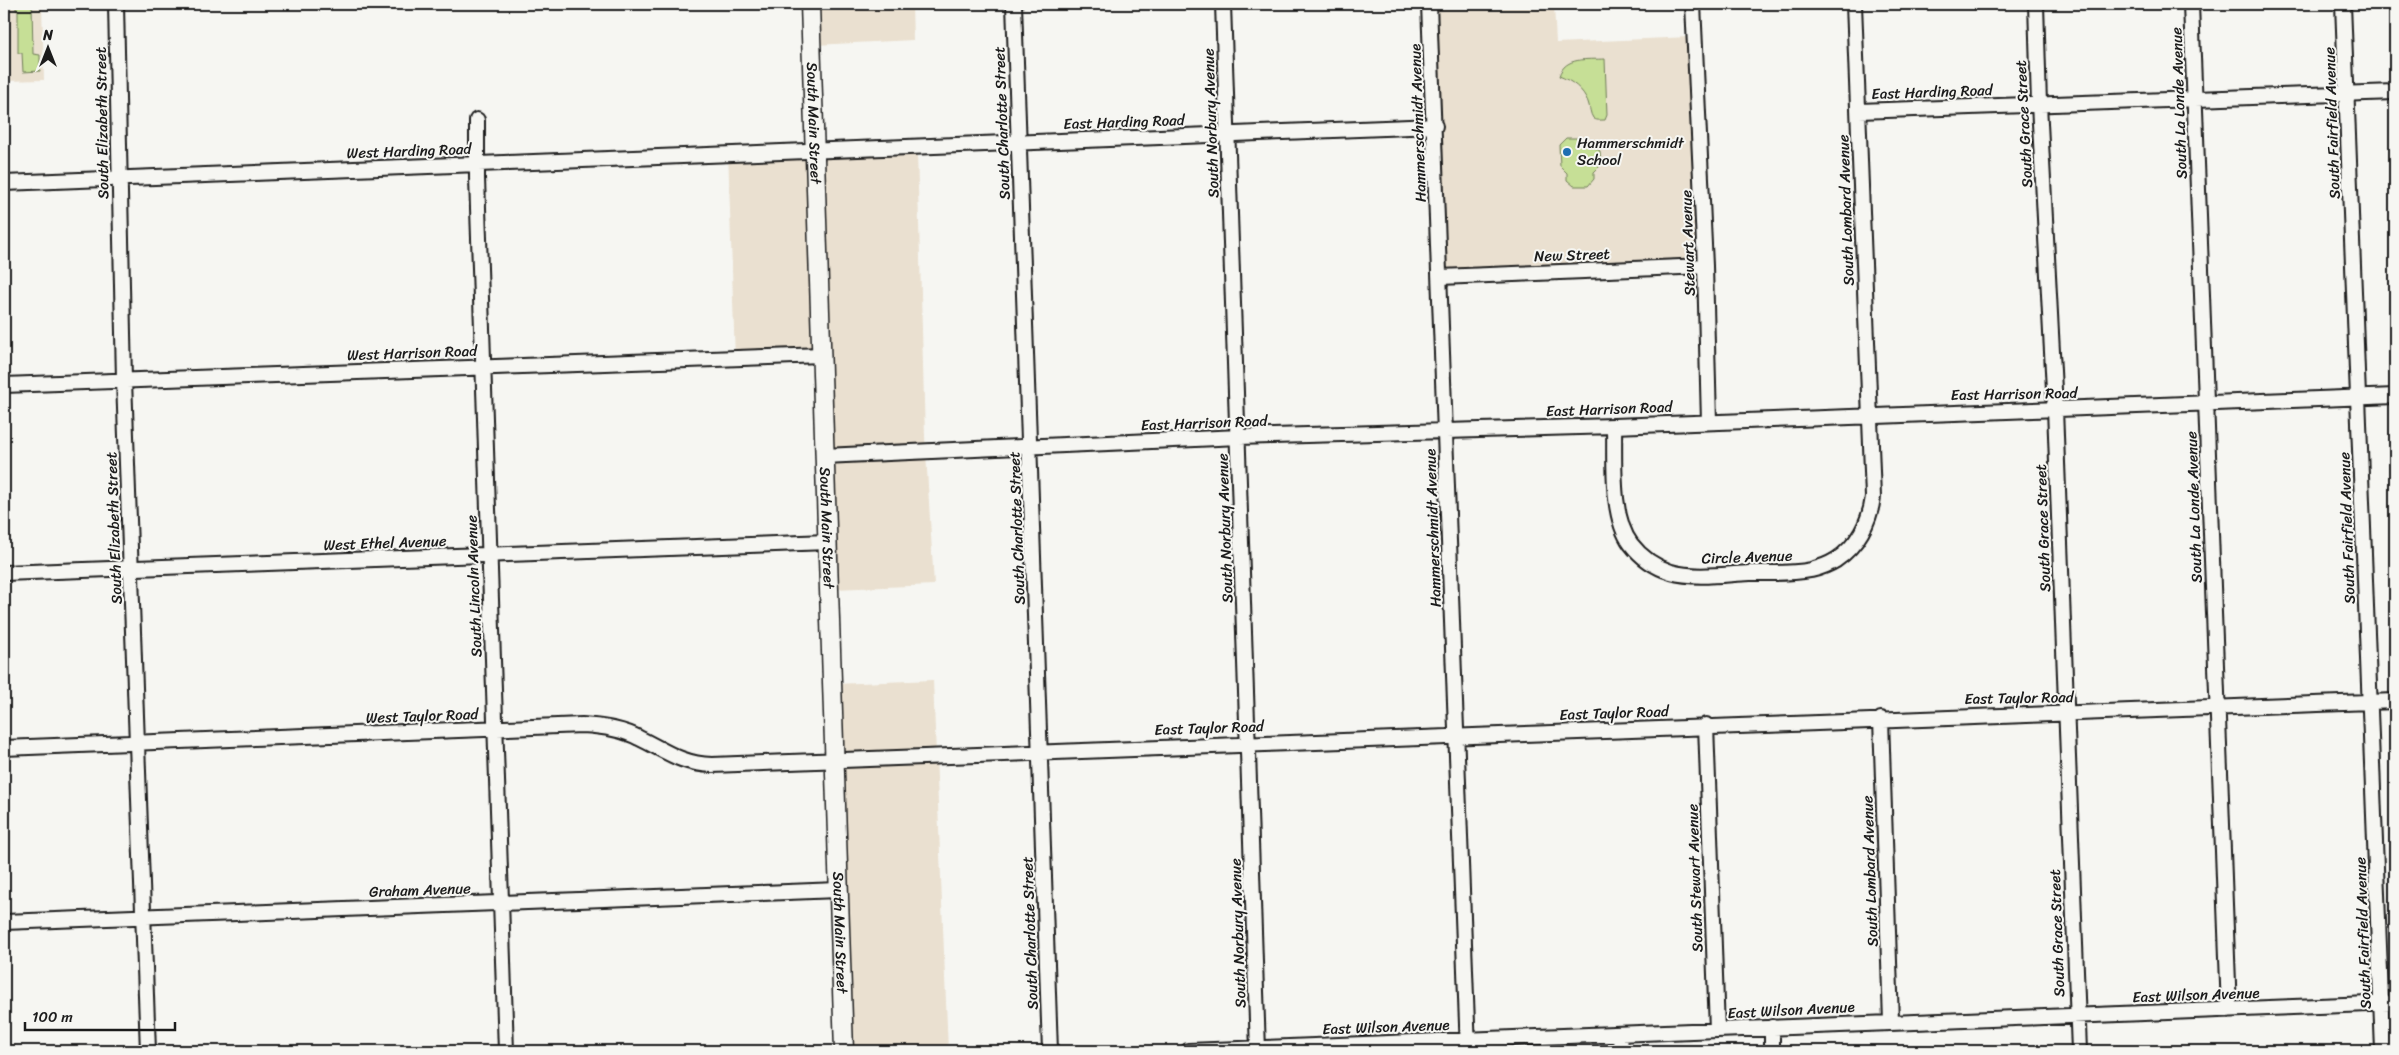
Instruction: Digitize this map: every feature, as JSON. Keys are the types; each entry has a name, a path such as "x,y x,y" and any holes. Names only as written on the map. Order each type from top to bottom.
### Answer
{"main road":[{"name":"South Main Street","path":"810,4 844,1051"}],"street":[{"name":"South Elizabeth Street","path":"116,4 124,380 133,569 148,1051"},
{"name":"South Charlotte Street","path":"1014,4 1031,447 1050,1051"},
{"name":"South Norbury Avenue","path":"1223,4 1239,437 1258,1050"},
{"name":"Hammerschmidt Avenue","path":"1429,4 1468,1046"},
{"name":"Stewart Avenue","path":"1693,4 1710,422"},
{"name":"South Lombard Avenue","path":"1854,4 1870,414"},
{"name":"South Grace Street","path":"2036,4 2039,104 2055,410 2079,1051"},
{"name":"South La Londe Avenue","path":"2191,4 2229,1010"},
{"name":"South Fairfield Avenue","path":"2344,4 2370,702 2388,1004 2383,1051"},
{"name":"East Harding Road","path":"1859,111 2395,92"},
{"name":"South Lincoln Avenue","path":"478,120 477,165 483,366 506,1051"},
{"name":"East Harding Road","path":"815,151 1435,126"},
{"name":"West Harding Road","path":"4,182 815,151"},
{"name":"New Street","path":"1440,277 1705,266"},
{"name":"West Harrison Road","path":"4,384 821,355"},
{"name":"East Harrison Road","path":"824,456 1239,437 1614,426 1870,414 2055,410 2395,396"},
{"name":"Circle Avenue","path":"1614,426 1618,514 1625,535 1641,555 1660,568 1693,576 1799,572 1817,568 1834,561 1850,549 1865,527 1873,497 1870,414"},
{"name":"West Ethel Avenue","path":"4,574 827,542"},
{"name":"East Taylor Road","path":"834,759 1706,725 2037,713 2066,714 2395,701"},
{"name":"South Lombard Avenue","path":"1881,719 1891,1022"},
{"name":"South Stewart Avenue","path":"1706,725 1717,1030"},
{"name":"West Taylor Road","path":"4,748 598,726 638,737 669,755 702,764 834,759"},
{"name":"Graham Avenue","path":"4,922 838,890"},
{"name":"East Wilson Avenue","path":"1188,1051 1468,1046 1620,1034 1772,1027 2388,1004"},
{"path":"1772,1027 1772,1051"},
{"path":"1620,1034 1621,1051"}],"shaded area":[{"path":"4,4 42,4 44,80 4,81"},
{"path":"813,4 912,4 913,40 815,45"},
{"name":"Hammerschmidt School","path":"1435,4 1554,4 1556,43 1689,37 1699,260 1444,272"},
{"path":"809,146 815,358 735,361 728,150"},
{"path":"917,151 925,436 934,585 834,589 819,155"},
{"path":"933,680 948,1051 846,1051 835,684"}],"green space":[{"path":"16,4 32,4 33,54 40,55 40,71 23,72 22,53 18,53 18,10 16,10"},
{"path":"1605,59 1607,115 1605,120 1597,120 1592,116 1586,97 1580,89 1559,76 1566,65 1572,62"},
{"path":"1566,138 1581,138 1600,151 1601,165 1594,172 1594,179 1588,186 1574,186 1567,180 1567,173 1560,166 1559,145"}],"place":[{"name":"Hammerschmidt School","path":"1567,152"}]}
